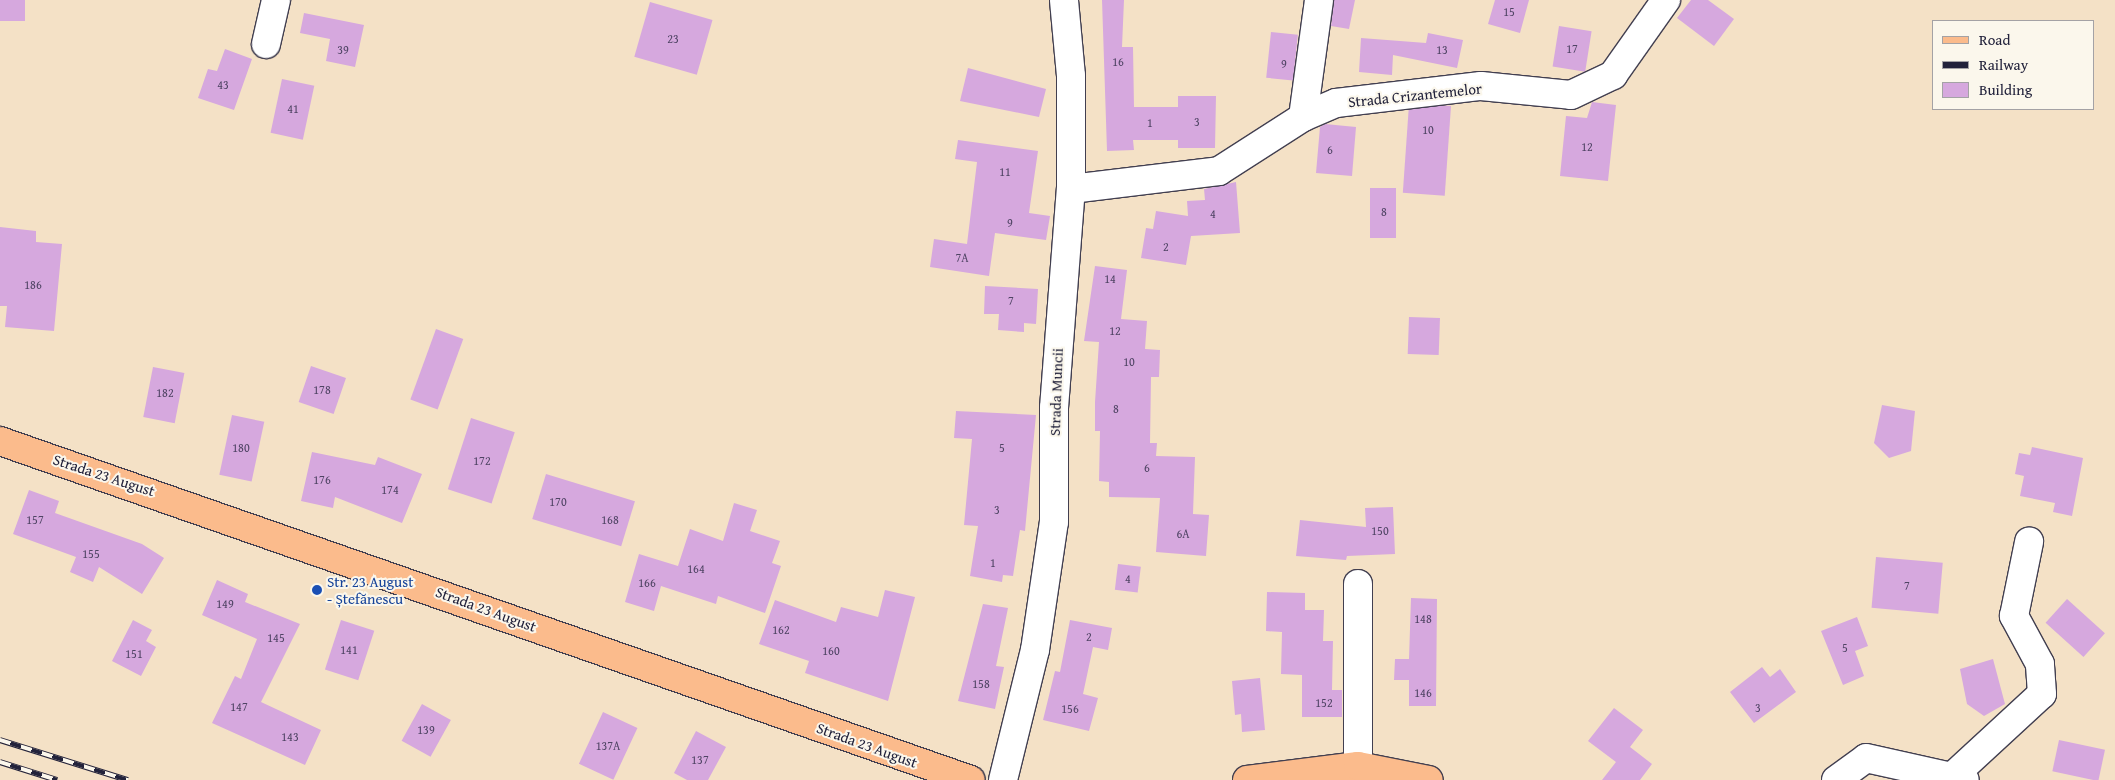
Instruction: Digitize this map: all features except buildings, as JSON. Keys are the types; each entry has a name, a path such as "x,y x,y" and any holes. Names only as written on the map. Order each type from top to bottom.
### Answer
{"main road":[{"name":"Strada 23 August","path":"0,441 971,780"},
{"path":"1247,780 1358,766 1428,780"}],"street":[{"path":"266,44 276,0"},
{"name":"Strada Muncii","path":"1003,780 1049,578 1054,522 1054,408 1071,189 1071,76 1064,0"},
{"path":"1303,117 1319,0"},
{"name":"Strada Crizantemelor","path":"1071,189 1219,171 1303,117 1336,103 1472,87 1571,95 1613,75 1666,0"},
{"path":"1836,780 1866,758 1959,778 2042,694 2040,664 2014,616 2029,542"},
{"path":"1358,584 1358,766"}],"railway":[{"path":"0,740 128,780"},
{"path":"0,762 57,780"}],"place":[{"name":"Str. 23 August - Ștefănescu","path":"317,590"}]}
